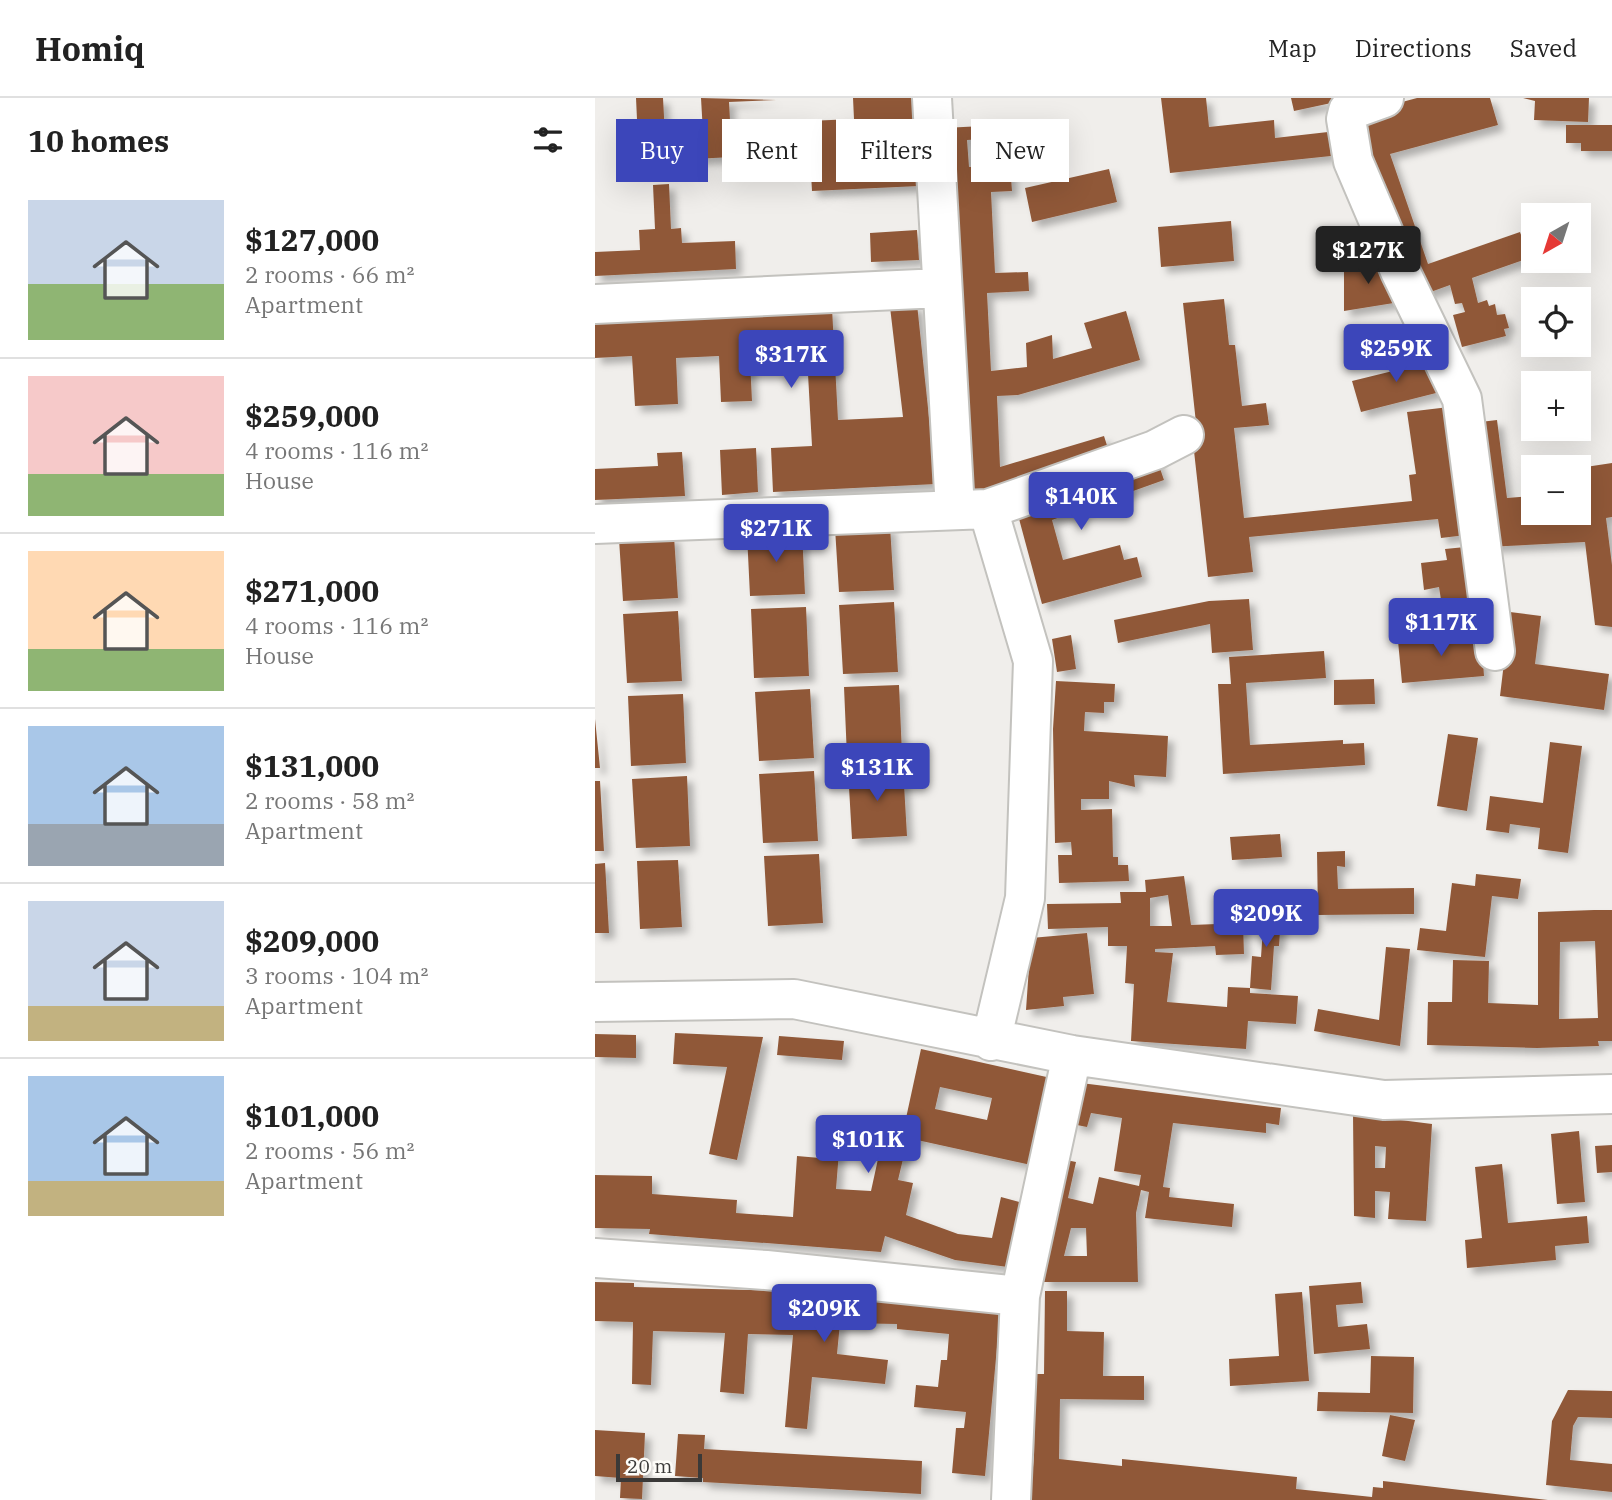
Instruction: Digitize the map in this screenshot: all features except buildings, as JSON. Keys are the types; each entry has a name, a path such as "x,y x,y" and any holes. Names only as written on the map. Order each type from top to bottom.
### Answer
{"street":[{"path":"932,98 940,288 971,509 1033,661 1025,898 991,1041"},
{"path":"1384,98 1348,111 1346,119 1350,151 1400,271 1462,399 1495,650"},
{"path":"595,304 940,288"},
{"path":"595,524 971,509 1155,450 1184,435"},
{"path":"595,1002 794,999 991,1041 1072,1055 1384,1100 1612,1094"},
{"path":"1011,1500 1020,1296 1072,1055"},
{"path":"595,1258 766,1270 1020,1296"}]}
